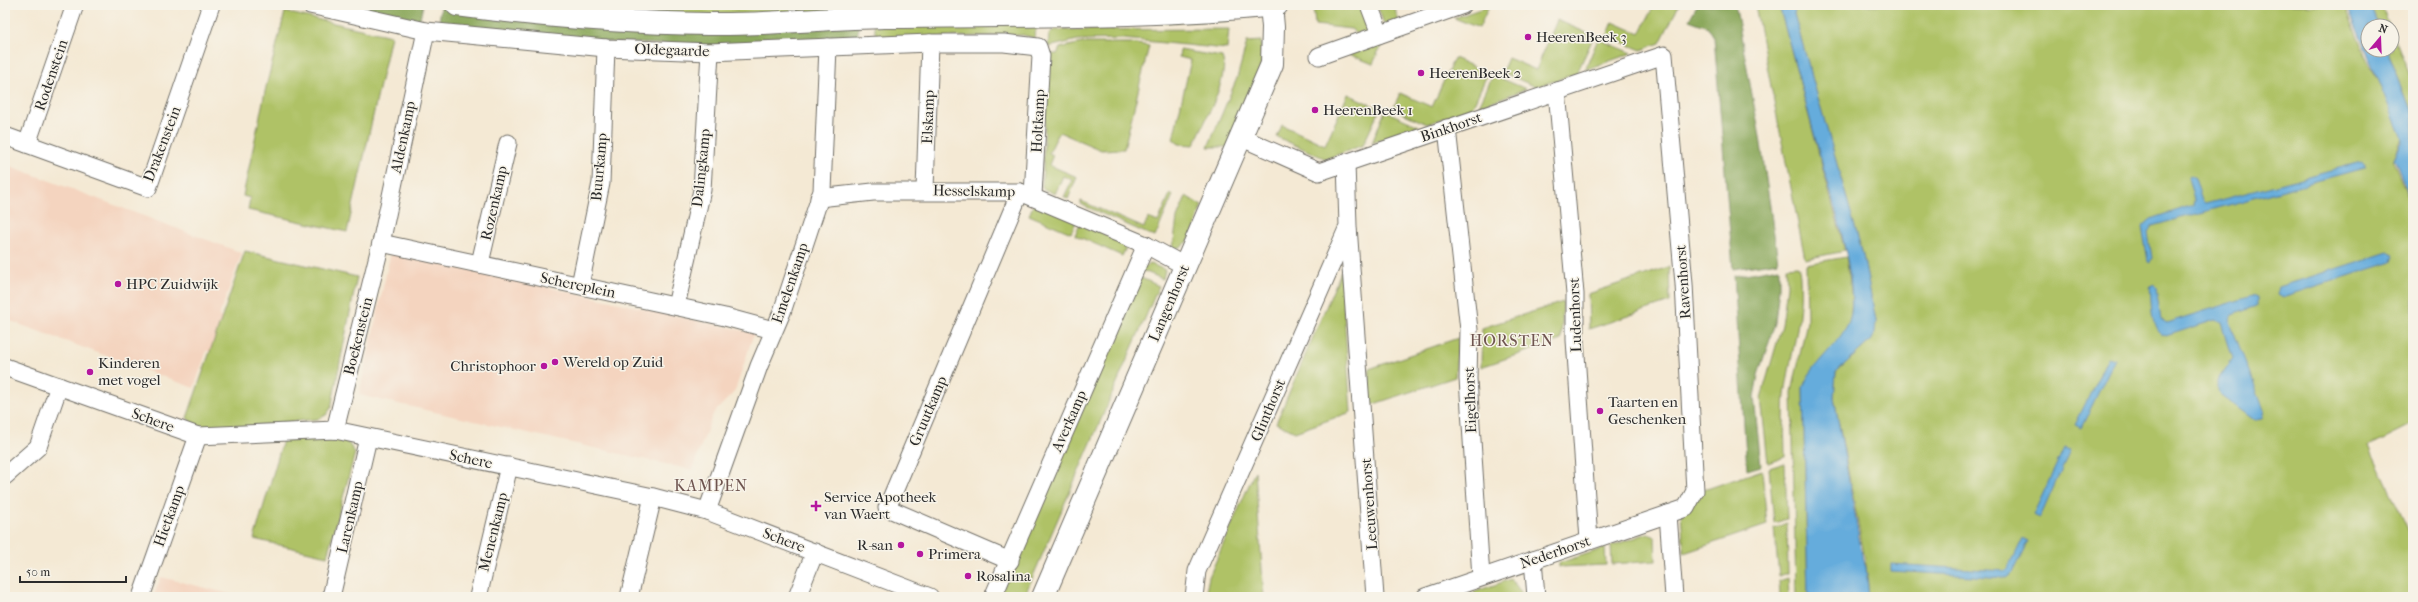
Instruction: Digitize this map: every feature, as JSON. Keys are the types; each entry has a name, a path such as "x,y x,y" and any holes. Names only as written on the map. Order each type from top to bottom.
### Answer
{"main road":[{"name":"Oldegaarde","path":"457,5 547,17 709,24 869,17 1079,14 1273,5"},
{"name":"Langenhorst","path":"1043,597 1272,64 1273,5"}],"street":[{"name":"Rodenstein","path":"27,144 75,5"},
{"name":"Drakenstein","path":"5,136 148,188 211,5"},
{"name":"Oldegaarde","path":"310,5 426,31 606,48 710,52 930,43 1004,43 1038,47"},
{"path":"1369,5 1380,34"},
{"path":"1319,56 1463,5"},
{"name":"Aldenkamp","path":"381,243 426,31"},
{"name":"Elskamp","path":"925,190 930,43"},
{"name":"Emelenkamp","path":"707,511 773,330 782,312 819,198 822,183 828,47"},
{"name":"Holtkamp","path":"1027,194 1041,56 1038,47"},
{"name":"Buurkamp","path":"580,285 601,183 606,48"},
{"name":"Dalingkamp","path":"676,306 702,190 710,52"},
{"name":"Binkhorst","path":"1240,137 1319,172 1664,55"},
{"name":"Ravenhorst","path":"1664,55 1684,284 1695,490 1686,508"},
{"name":"Ludenhorst","path":"1557,91 1576,294 1575,340 1589,540"},
{"name":"Eigelhorst","path":"1447,128 1469,330 1468,379 1481,577"},
{"name":"Rozenkamp","path":"480,264 508,144"},
{"name":"Glinthorst","path":"1346,163 1348,226 1363,411"},
{"name":"Hesselskamp","path":"819,198 873,192 925,190 1027,194 1146,245 1185,266"},
{"name":"Gruutkamp","path":"1010,561 887,508 1027,194"},
{"name":"Glinthorst","path":"1194,597 1197,571 1348,226"},
{"name":"Schereplein","path":"381,243 676,306 773,330"},
{"name":"Boekenstein","path":"335,430 381,243"},
{"name":"Averkamp","path":"993,597 1010,561 1146,245"},
{"name":"Schere","path":"5,367 198,436 335,430 654,497 707,511 930,597"},
{"path":"5,476 38,447 58,386"},
{"name":"Leeuwenhorst","path":"1363,411 1375,597"},
{"name":"Hietkamp","path":"141,597 198,436"},
{"name":"Larenkamp","path":"331,597 368,438"},
{"name":"Menenkamp","path":"478,597 509,466"},
{"path":"630,597 654,497"},
{"name":"Nederhorst","path":"1425,597 1686,508"},
{"path":"1668,514 1674,597"},
{"path":"796,597 815,552"},
{"path":"1533,560 1536,597"}],"shaded area":[{"name":"HPC Zuidwijk","path":"5,164 242,253 219,316 244,345 231,364 207,350 194,388 5,319"},
{"name":"Wereld op Zuid","path":"391,252 754,333 735,391 713,414 692,470 359,395"},
{"path":"161,577 242,597 153,597"}],"green space":[{"path":"341,5 423,5 420,19 416,22"},
{"path":"490,5 857,5 857,14 710,19"},
{"path":"1313,5 1360,5 1372,33 1361,37 1351,29 1315,25"},
{"path":"1377,5 1409,5 1395,10 1399,21 1384,24"},
{"path":"1654,5 1679,5 1660,43 1641,50 1607,36 1613,22 1640,34"},
{"path":"1697,5 1734,5 1736,9 1760,137 1778,262 1733,269 1714,37 1708,27 1689,20"},
{"path":"1755,5 1779,5 1845,251 1805,259"},
{"path":"1796,5 2345,5 2360,43 2360,58 2366,58 2395,111 2402,138 2393,161 2413,209 2413,424 2369,446 2413,540 2413,597 1869,597 1866,565 1834,397 1836,372 1870,341 1875,332 1876,321 1863,255 1794,14"},
{"path":"2370,5 2381,5 2387,18 2375,18"},
{"path":"1489,6 1479,28 1454,18"},
{"path":"441,7 500,16 858,23 858,40 711,46 600,42 439,23"},
{"path":"285,12 391,36 347,232 248,210 250,198 243,196 266,87"},
{"path":"1228,14 1228,21 1044,24 1037,26 1034,38 1023,35 876,39 874,22"},
{"path":"1557,20 1594,36 1577,73 1536,87 1502,72 1508,58 1536,70"},
{"path":"1229,29 1227,49 1123,39 1078,40 1048,47 1049,35 1053,30"},
{"path":"1598,39 1632,53 1585,70"},
{"path":"1261,41 1261,68 1229,147 1208,147 1237,78 1247,42"},
{"path":"1383,41 1373,64 1348,54"},
{"path":"1082,43 1131,43 1149,46 1124,149 1101,150 1059,132 1049,153 1053,155 1049,165 1077,177 1068,199 1064,197 1072,180 1063,176 1055,194 1042,188 1048,54 1057,54 1060,48"},
{"path":"1180,50 1222,57 1224,65 1223,76 1219,88 1209,114 1194,145 1179,144 1173,139 1191,60 1179,57"},
{"path":"2400,51 2413,83 2413,115 2390,58 2400,58"},
{"path":"1454,58 1488,73 1472,108 1427,124 1393,109 1400,93 1432,107"},
{"path":"1493,75 1526,89 1479,106"},
{"path":"1348,94 1380,109 1363,145 1326,159 1277,137 1282,125 1325,145"},
{"path":"1385,111 1419,126 1372,143"},
{"path":"1170,194 1173,195 1155,237 1080,204 1081,201 1144,228 1148,218 1158,222"},
{"path":"1186,196 1202,206 1193,233 1189,239 1180,247 1173,248 1177,218"},
{"path":"1035,201 1077,220 1071,233 1029,215"},
{"path":"1081,221 1129,241 1122,256 1075,235"},
{"path":"245,251 357,277 331,408 326,415 318,419 211,430 194,425 187,418"},
{"path":"1846,257 1850,280 1850,319 1847,328 1836,346 1803,388 1808,597 1796,597 1792,392 1807,321 1806,264"},
{"path":"1151,264 1165,270 1163,279 1141,270 1143,267"},
{"path":"1669,267 1670,302 1589,329 1588,294"},
{"path":"1786,267 1799,267 1800,284 1799,317 1785,395 1785,457 1768,463 1761,398 1782,325 1787,286"},
{"path":"1779,268 1779,287 1775,323 1758,375 1754,397 1761,466 1747,470 1734,276"},
{"path":"1341,272 1351,412 1295,432 1276,423"},
{"path":"1139,277 1159,286 1024,597 999,597"},
{"path":"1563,302 1561,340 1481,367 1482,328"},
{"path":"1458,338 1455,377 1371,405 1369,369"},
{"path":"329,437 347,441 355,453 327,556 254,539 283,440"},
{"path":"1785,463 1787,519 1774,523 1769,468"},
{"path":"1762,470 1767,525 1684,553 1681,513 1698,492"},
{"path":"1255,471 1264,597 1205,597 1209,577"},
{"path":"1787,523 1788,573 1779,576 1774,528"},
{"path":"1648,533 1655,538 1656,561 1612,564 1611,546"},
{"path":"1605,548 1606,565 1559,567 1559,563"},
{"path":"1788,578 1789,597 1780,597 1779,581"},
{"path":"1511,579 1521,592 1521,597 1474,597 1474,592"}],"water":[{"path":"1779,5 1796,5 1794,14 1863,255 1876,321 1875,332 1870,341 1836,372 1834,397 1863,560 1866,567 1869,597 1808,597 1803,388 1812,371 1839,339 1849,321 1852,307 1851,288 1844,243"},
{"path":"2347,5 2370,5 2375,18 2360,18 2360,37"},
{"path":"2369,58 2390,58 2413,115 2413,207 2394,158 2402,142 2401,136"},
{"path":"2361,162 2365,164 2364,168 2152,226 2148,232 2152,258 2150,262 2148,261 2142,227 2151,219 2193,205 2194,200 2188,178 2190,175 2195,178 2202,201 2205,204"},
{"path":"2388,252 2394,255 2392,262 2282,297 2277,294 2279,287"},
{"path":"2153,285 2156,287 2161,320 2166,323 2252,296 2257,298 2257,306 2232,315 2229,320 2264,410 2262,419 2254,420 2217,392 2217,381 2232,359 2221,323 2215,320 2166,336 2157,329 2152,316 2150,288"},
{"path":"2108,357 2115,359 2081,428 2075,425"},
{"path":"2064,448 2070,450 2040,518 2033,515"},
{"path":"2023,538 2029,541 2013,573 2006,578 1891,571 1891,564 2005,571 2008,569"}],"place":[{"name":"HeerenBeek 3","path":"1528,37"},
{"name":"HeerenBeek 2","path":"1421,73"},
{"name":"HeerenBeek 1","path":"1315,110"},
{"name":"HPC Zuidwijk","path":"118,284"},
{"name":"Wereld op Zuid","path":"555,362"},
{"name":"Christophoor","path":"544,366"},
{"name":"Kinderen met vogel","path":"90,372"},
{"name":"Taarten en Geschenken","path":"1600,411"},
{"name":"Service Apotheek van Waert","path":"816,506"},
{"name":"R-san","path":"901,545"},
{"name":"Primera","path":"920,554"},
{"name":"Rosalina","path":"968,576"}],"district":[{"name":"HORSTEN","path":"1512,340"},
{"name":"KAMPEN","path":"711,485"}]}
